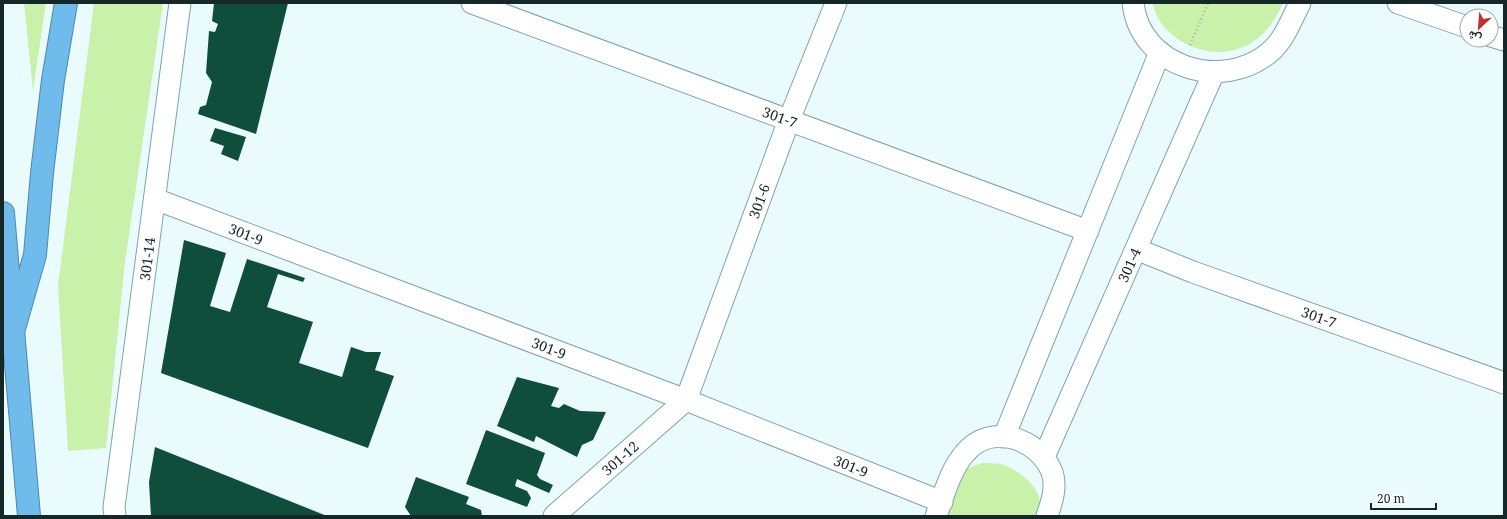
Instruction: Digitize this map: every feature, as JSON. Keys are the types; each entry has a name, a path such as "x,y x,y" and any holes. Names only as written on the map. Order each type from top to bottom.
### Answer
{"highway":[{"path":"13,332 35,255 42,174 53,80 66,3"},
{"path":"3,213 29,516"}],"street":[{"name":"301-14","path":"115,516 114,508 180,3"},
{"name":"301-7","path":"472,3 1088,231"},
{"name":"301-6","path":"686,400 789,120 836,3"},
{"path":"1134,3 1134,10 1138,21 1145,34 1160,52 1181,65 1192,69 1214,72 1239,69 1255,62 1270,52 1284,36 1300,3"},
{"path":"1398,3 1459,24"},
{"path":"1004,437 1160,52"},
{"name":"301-4","path":"1044,457 1214,72"},
{"name":"301-9","path":"155,199 686,400 939,509"},
{"name":"301-7","path":"1136,249 1201,275 1504,383"},
{"name":"301-12","path":"554,516 686,400"},
{"path":"939,509 955,466 966,452 980,441 997,436 1015,438 1031,445 1044,457 1052,473 1054,491 1047,516"}],"path":[{"path":"1181,65 1208,3"}],"green space":[{"path":"24,3 46,3 33,91"},
{"path":"94,3 163,3 125,262 106,448 68,451 58,286"},
{"path":"1152,3 1283,3 1271,24 1254,41 1242,48 1216,52 1190,46 1178,39 1159,20"},
{"path":"982,463 1001,464 1007,466 1026,479 1032,485 1039,498 1040,506 1036,516 947,516 966,469"}],"building":[{"path":"214,3 288,3 256,134 198,114 200,107 206,105 212,82 206,73 209,31 215,32 218,24 212,21"},
{"path":"215,128 246,137 238,161 221,154 224,146 210,141"},
{"path":"184,240 226,253 210,306 230,312 247,259 305,278 303,282 278,274 267,307 313,322 299,363 342,377 351,347 366,352 381,352 375,370 394,376 368,448 161,373"},
{"path":"517,377 559,388 551,406 559,408 564,404 580,411 606,412 593,440 582,445 577,457 536,436 534,442 497,426"},
{"path":"486,430 545,453 537,475 540,479 553,485 549,493 517,479 515,486 527,491 531,498 527,507 466,484"},
{"path":"155,447 327,516 151,516 149,482"},
{"path":"416,477 469,497 466,504 481,510 482,516 411,516 405,507"}]}
